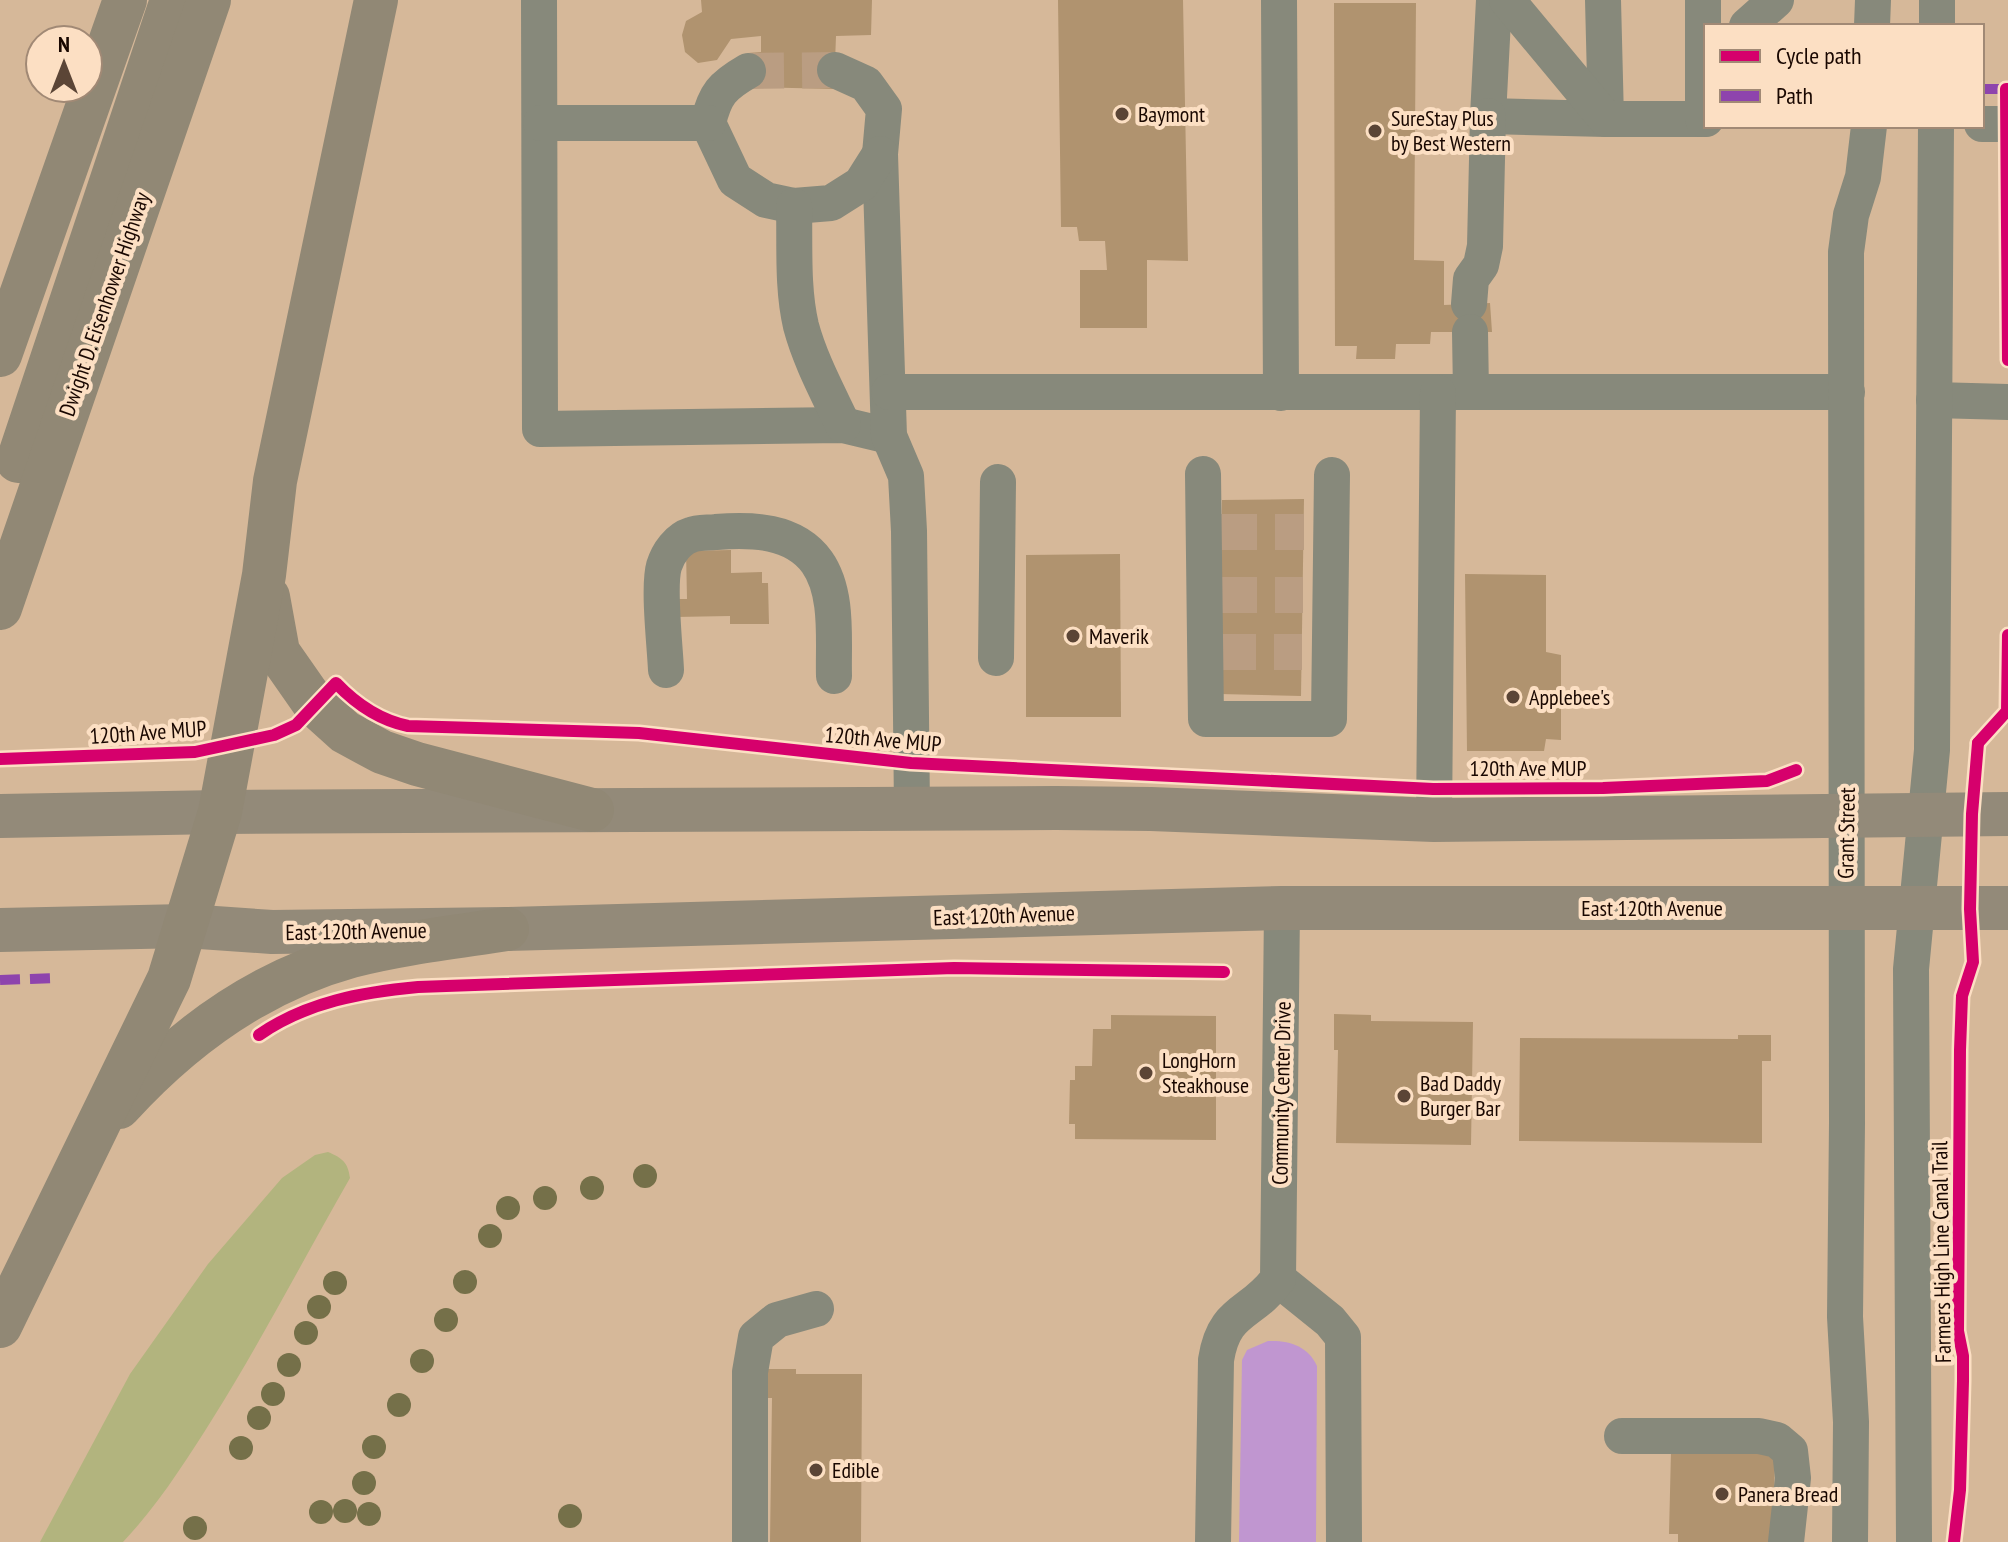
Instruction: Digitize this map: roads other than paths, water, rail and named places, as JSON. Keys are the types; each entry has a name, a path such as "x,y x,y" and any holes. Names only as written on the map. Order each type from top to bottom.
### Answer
{"highway":[{"path":"87,24 95,0"},
{"path":"0,355 125,0"},
{"path":"0,517 172,0"},
{"name":"Dwight D. Eisenhower Highway","path":"0,608 209,0"},
{"path":"0,1326 169,979 220,812 264,575 275,481 376,0"},
{"path":"0,273 58,104"},
{"path":"264,575 278,652 309,697 345,732 373,748 417,764 592,810"},
{"path":"96,1133 139,1086 191,1040 233,1009 278,983 352,956 507,929"}],"main road":[{"path":"0,816 912,809 1151,809 1434,820 2008,814"},
{"name":"East 120th Avenue","path":"0,930 186,926 272,932 507,929 1282,908 2008,908"}],"street":[{"path":"539,0 540,429 843,425 889,436"},
{"path":"1279,0 1281,393"},
{"path":"1434,820 1455,392 1470,318 1471,279 1481,265 1485,246 1494,0"},
{"path":"1507,0 1606,119"},
{"path":"1603,0 1606,119"},
{"path":"1488,116 1704,119 1703,0"},
{"path":"1749,24 1776,0"},
{"path":"1872,24 1873,0"},
{"path":"1937,0 1937,24"},
{"path":"835,70 866,84 884,109 880,154 889,436 906,476 912,809"},
{"path":"748,71 730,81 714,99 708,123 735,180 766,200 794,206 831,203 861,184 880,154"},
{"path":"541,123 708,123"},
{"path":"1984,124 2008,124"},
{"name":"Grant Street","path":"1850,1542 1851,1422 1845,1317 1846,252 1851,215 1863,177 1869,128"},
{"path":"1914,1542 1911,969 1932,750 1936,128"},
{"path":"794,206 796,287 801,325 843,425"},
{"path":"889,392 1847,392"},
{"path":"1934,400 2008,402"},
{"path":"1203,474 1213,532 1213,652 1206,719 1329,719 1316,653 1316,596 1317,532 1332,475"},
{"path":"996,658 998,482"},
{"path":"666,670 663,567 673,547 691,535 761,531 801,546 817,562 826,578 831,599 834,676"},
{"name":"Community Center Drive","path":"1278,1279 1282,908"},
{"path":"1213,1542 1216,1360 1219,1341 1230,1321 1266,1295 1278,1279 1330,1321 1343,1337 1344,1542"},
{"path":"750,1542 750,1372 756,1337 777,1320 816,1309"},
{"path":"1622,1436 1759,1436 1777,1440 1790,1451 1793,1478 1786,1542"}],"tunnel":[{"path":"748,71 835,70"},
{"path":"1221,532 1304,532"},
{"path":"1221,595 1303,595"},
{"path":"1220,652 1302,652"}],"place":[{"name":"Baymont","path":"1122,114"},
{"name":"SureStay Plus by Best Western","path":"1375,131"},
{"name":"Maverik","path":"1073,636"},
{"name":"Applebee's","path":"1513,697"},
{"name":"LongHorn Steakhouse","path":"1146,1073"},
{"name":"Bad Daddy Burger Bar","path":"1404,1096"},
{"name":"Edible","path":"816,1470"},
{"name":"Panera Bread","path":"1722,1494"}]}
